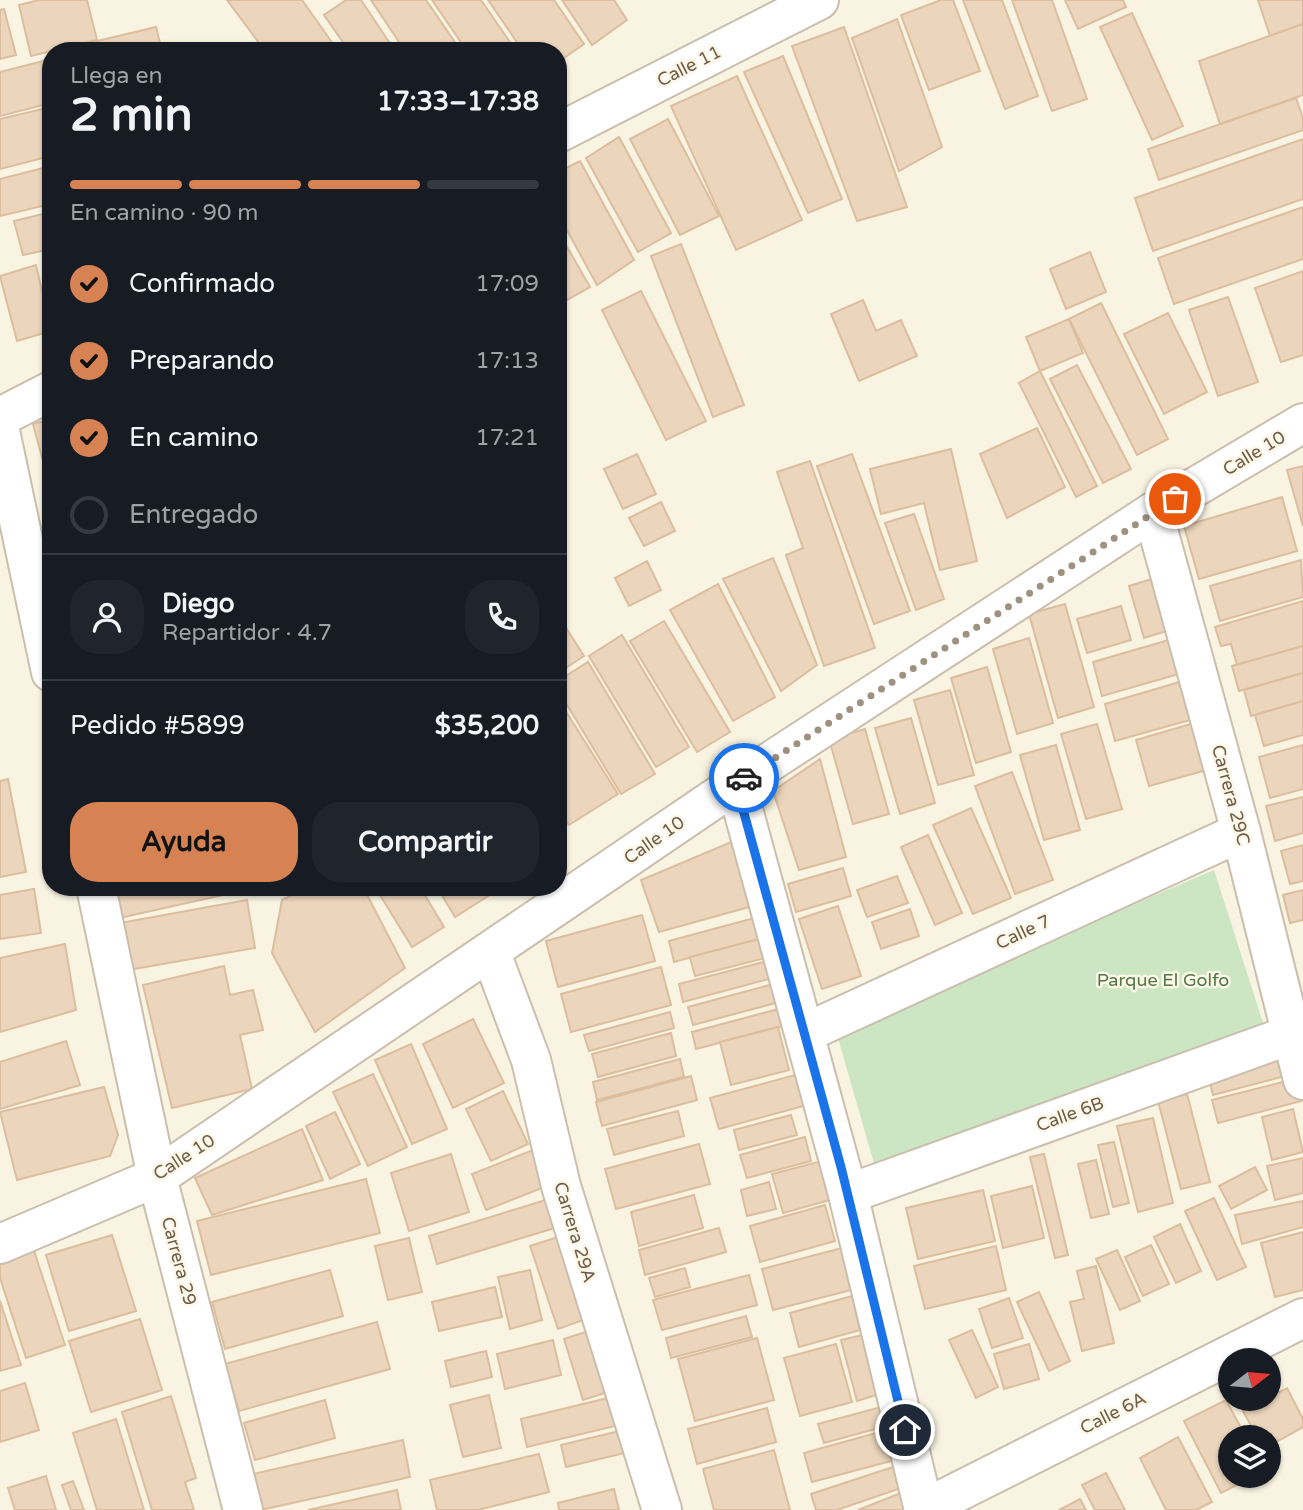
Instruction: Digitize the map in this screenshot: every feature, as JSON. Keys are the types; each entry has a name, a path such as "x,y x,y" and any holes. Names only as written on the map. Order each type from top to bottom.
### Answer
{"street":[{"name":"Calle 11","path":"567,128 819,0"},
{"path":"0,417 42,396"},
{"name":"Calle 10","path":"0,1244 157,1177 491,953 736,784 1153,512 1303,423"},
{"path":"0,431 42,629"},
{"name":"Carrera 29C","path":"1153,512 1241,831 1303,1080"},
{"path":"736,784 848,1194 924,1509"},
{"name":"Calle 7","path":"806,1033 1241,831"},
{"name":"Carrera 29","path":"98,896 157,1177 243,1510"},
{"name":"Carrera 29A","path":"491,953 531,1060 561,1186 662,1510"},
{"name":"Calle 6B","path":"848,1194 1293,1034"},
{"name":"Calle 6A","path":"924,1509 1303,1318"}],"green space":[{"name":"Parque El Golfo","path":"1214,870 1265,1029 875,1167 836,1031"}],"building":[{"path":"39,0 87,0 97,40 42,42 42,53 31,56 19,5"},
{"path":"227,0 302,0 332,42 258,42"},
{"path":"346,0 361,0 389,42 343,42 324,15"},
{"path":"371,0 426,0 455,42 399,42"},
{"path":"432,0 481,0 510,42 461,42"},
{"path":"488,0 554,0 584,44 567,56 567,42 517,42"},
{"path":"562,0 614,0 627,20 592,45"},
{"path":"941,0 953,0 980,71 929,90 901,15"},
{"path":"963,0 1002,0 1038,96 1005,109"},
{"path":"1012,0 1052,0 1087,99 1052,111"},
{"path":"1065,0 1123,0 1126,7 1078,29"},
{"path":"1258,0 1303,0 1303,24 1270,36"},
{"path":"4,9 16,55 0,59 0,10"},
{"path":"1132,13 1183,126 1152,140 1100,27"},
{"path":"897,19 942,147 899,171 852,38"},
{"path":"1303,24 1303,95 1220,124 1199,61"},
{"path":"156,27 160,42 93,42"},
{"path":"844,27 907,207 857,221 792,46"},
{"path":"783,56 842,199 808,213 744,72"},
{"path":"42,61 42,105 0,116 0,72"},
{"path":"737,76 802,220 736,250 671,106"},
{"path":"1296,98 1303,118 1303,130 1159,180 1148,149"},
{"path":"42,109 42,158 0,169 0,119"},
{"path":"668,119 719,216 680,235 630,139"},
{"path":"619,137 671,233 638,252 586,158"},
{"path":"1303,139 1303,199 1153,251 1135,198"},
{"path":"580,161 634,260 597,285 567,230 567,168"},
{"path":"42,168 42,206 0,216 0,179"},
{"path":"1303,207 1303,259 1174,304 1158,258"},
{"path":"42,214 42,251 23,255 14,221"},
{"path":"681,244 744,405 713,417 651,256"},
{"path":"567,247 590,287 567,300"},
{"path":"1090,252 1106,292 1066,309 1050,269"},
{"path":"36,265 42,291 42,334 17,341 0,276"},
{"path":"1303,271 1303,355 1281,362 1255,288"},
{"path":"641,291 706,421 666,440 602,310"},
{"path":"1228,297 1258,382 1218,396 1189,310"},
{"path":"863,300 876,331 901,320 917,356 859,381 831,314"},
{"path":"1101,303 1168,439 1137,455 1069,319"},
{"path":"1168,313 1207,392 1164,414 1124,334"},
{"path":"1069,319 1083,353 1040,371 1026,337"},
{"path":"1077,365 1131,469 1103,483 1050,379"},
{"path":"1040,371 1097,486 1076,497 1019,383"},
{"path":"42,422 42,458 33,424"},
{"path":"1037,428 1065,487 1007,518 980,454"},
{"path":"951,449 977,561 940,570 924,503 881,514 870,469"},
{"path":"637,454 656,494 623,509 604,469"},
{"path":"852,454 910,611 874,624 817,466"},
{"path":"810,461 875,648 824,666 786,555 803,548 777,472"},
{"path":"1303,466 1303,526 1287,470"},
{"path":"1282,497 1297,551 1199,579 1184,526"},
{"path":"661,502 675,531 644,546 629,518"},
{"path":"914,514 944,599 916,610 885,523"},
{"path":"773,558 817,665 781,691 723,579"},
{"path":"1301,560 1303,597 1220,621 1210,586"},
{"path":"647,561 661,590 629,606 615,578"},
{"path":"1155,578 1170,630 1144,638 1129,586"},
{"path":"718,584 775,697 733,721 670,610"},
{"path":"1303,601 1303,646 1237,665 1231,644 1221,646 1215,627"},
{"path":"1065,604 1094,707 1058,718 1029,614"},
{"path":"1121,606 1131,640 1087,653 1077,619"},
{"path":"664,621 730,732 697,752 630,641"},
{"path":"567,629 584,656 567,667"},
{"path":"622,635 689,747 656,767 589,656"},
{"path":"1179,637 1189,671 1102,696 1093,662"},
{"path":"1029,638 1053,723 1017,734 993,649"},
{"path":"1303,646 1303,673 1239,691 1232,666"},
{"path":"588,662 655,774 621,794 567,705 567,675"},
{"path":"987,667 1011,752 976,763 951,678"},
{"path":"1303,673 1303,701 1251,716 1244,690"},
{"path":"1186,680 1197,718 1115,741 1105,704"},
{"path":"950,690 974,775 938,785 914,700"},
{"path":"1303,701 1303,735 1264,746 1255,715"},
{"path":"567,713 618,794 569,825 567,822"},
{"path":"911,718 935,803 900,814 875,728"},
{"path":"1201,721 1214,768 1149,786 1136,740"},
{"path":"1097,724 1122,809 1086,819 1061,734"},
{"path":"865,729 889,814 853,824 829,739"},
{"path":"1056,745 1080,830 1044,840 1020,755"},
{"path":"1303,745 1303,789 1270,798 1259,757"},
{"path":"820,759 846,857 799,870 773,791"},
{"path":"1012,772 1053,880 1015,894 975,786"},
{"path":"8,779 26,872 0,877 0,781"},
{"path":"1303,797 1303,833 1275,841 1266,806"},
{"path":"971,808 1011,898 973,914 933,825"},
{"path":"928,835 962,913 935,925 901,847"},
{"path":"736,840 760,904 659,932 641,880"},
{"path":"1303,845 1303,881 1290,884 1281,851"},
{"path":"843,868 851,896 796,912 788,884"},
{"path":"897,876 908,903 867,917 857,890"},
{"path":"34,889 41,933 0,939 0,895"},
{"path":"1303,890 1303,920 1290,923 1283,895"},
{"path":"105,896 218,896 110,920"},
{"path":"290,896 368,896 405,968 315,1032 272,953 282,900"},
{"path":"381,896 425,896 444,927 412,947"},
{"path":"442,896 488,896 455,917"},
{"path":"247,900 255,948 128,970 120,923"},
{"path":"838,906 861,976 822,989 799,919"},
{"path":"910,909 919,936 881,949 872,922"},
{"path":"642,915 655,961 558,987 546,941"},
{"path":"758,917 763,938 674,962 669,941"},
{"path":"763,938 769,957 695,976 690,957"},
{"path":"65,944 76,1010 0,1032 0,958"},
{"path":"775,959 780,976 683,1002 679,984"},
{"path":"224,966 230,995 253,990 263,1030 240,1035 252,1089 172,1108 143,985"},
{"path":"661,967 671,1005 571,1032 561,994"},
{"path":"781,982 787,1000 693,1025 688,1007"},
{"path":"786,1007 791,1024 696,1049 692,1032"},
{"path":"670,1012 674,1028 589,1051 584,1035"},
{"path":"473,1019 504,1083 453,1108 423,1044"},
{"path":"778,1027 789,1070 731,1085 720,1042"},
{"path":"671,1033 676,1056 598,1077 592,1054"},
{"path":"66,1041 80,1085 0,1109 0,1062"},
{"path":"411,1044 447,1129 412,1144 375,1060"},
{"path":"1283,1052 1289,1075 1213,1095 1207,1071"},
{"path":"680,1059 684,1077 597,1100 593,1082"},
{"path":"810,1071 818,1102 719,1129 710,1098"},
{"path":"373,1074 407,1147 368,1166 333,1092"},
{"path":"691,1076 697,1100 602,1126 596,1102"},
{"path":"1295,1079 1301,1101 1218,1123 1212,1100"},
{"path":"104,1087 118,1135 110,1156 17,1180 0,1112"},
{"path":"503,1091 528,1144 491,1161 466,1109"},
{"path":"1187,1094 1210,1182 1181,1189 1158,1101"},
{"path":"1293,1109 1303,1152 1272,1160 1262,1117"},
{"path":"678,1111 684,1136 614,1155 607,1129"},
{"path":"335,1112 360,1164 330,1179 306,1126"},
{"path":"791,1115 797,1135 739,1150 734,1130"},
{"path":"1153,1118 1173,1203 1138,1212 1117,1126"},
{"path":"302,1129 323,1180 212,1215 195,1178"},
{"path":"805,1137 811,1161 747,1178 740,1155"},
{"path":"1114,1142 1129,1203 1113,1207 1098,1145"},
{"path":"699,1144 710,1184 616,1209 605,1169"},
{"path":"533,1150 547,1186 486,1210 472,1174"},
{"path":"451,1154 469,1212 409,1231 391,1173"},
{"path":"1044,1154 1068,1255 1055,1258 1030,1157"},
{"path":"1303,1158 1303,1193 1275,1200 1267,1166"},
{"path":"826,1160 837,1198 783,1213 772,1174"},
{"path":"1096,1160 1109,1214 1091,1218 1078,1164"},
{"path":"1255,1167 1267,1190 1231,1209 1219,1186"},
{"path":"366,1179 380,1233 211,1275 197,1221"},
{"path":"769,1182 776,1209 747,1216 741,1190"},
{"path":"1032,1186 1044,1238 1003,1248 991,1196"},
{"path":"983,1190 995,1241 918,1259 906,1208"},
{"path":"694,1195 703,1228 639,1246 631,1212"},
{"path":"552,1198 561,1226 437,1264 429,1236"},
{"path":"1214,1198 1246,1267 1217,1280 1185,1211"},
{"path":"1303,1201 1303,1227 1242,1244 1235,1215"},
{"path":"825,1205 835,1241 760,1262 750,1226"},
{"path":"1180,1224 1201,1271 1176,1283 1154,1237"},
{"path":"719,1228 726,1252 645,1275 639,1250"},
{"path":"1303,1232 1303,1290 1275,1297 1261,1243"},
{"path":"112,1235 136,1311 69,1331 46,1255"},
{"path":"558,1237 586,1319 558,1329 530,1246"},
{"path":"409,1238 422,1292 388,1300 375,1246"},
{"path":"857,1244 859,1288 773,1310 762,1269"},
{"path":"1151,1245 1169,1284 1143,1296 1125,1257"},
{"path":"996,1246 1006,1290 925,1309 914,1266"},
{"path":"33,1248 65,1345 26,1358 0,1278 0,1258"},
{"path":"1117,1250 1140,1301 1120,1310 1096,1259"},
{"path":"1096,1266 1114,1343 1082,1351 1070,1302 1084,1299 1077,1271"},
{"path":"685,1268 690,1287 655,1297 649,1278"},
{"path":"330,1270 343,1316 225,1349 212,1302"},
{"path":"530,1270 542,1320 510,1329 498,1277"},
{"path":"749,1275 757,1305 662,1330 653,1300"},
{"path":"495,1287 502,1317 439,1331 432,1302"},
{"path":"1039,1292 1070,1361 1049,1371 1017,1302"},
{"path":"852,1296 860,1330 799,1347 790,1313"},
{"path":"1009,1298 1023,1338 992,1348 979,1309"},
{"path":"0,1301 21,1365 0,1371"},
{"path":"746,1316 752,1337 671,1358 666,1338"},
{"path":"140,1319 162,1390 91,1412 69,1341"},
{"path":"377,1322 390,1369 239,1411 225,1364"},
{"path":"604,1326 623,1387 583,1400 564,1339"},
{"path":"972,1330 998,1387 976,1398 949,1340"},
{"path":"863,1335 879,1394 857,1401 841,1340"},
{"path":"757,1338 774,1400 695,1421 678,1359"},
{"path":"553,1340 561,1375 505,1389 497,1354"},
{"path":"836,1344 852,1402 800,1416 784,1358"},
{"path":"1029,1344 1039,1379 1004,1389 994,1354"},
{"path":"486,1351 492,1377 451,1387 445,1361"},
{"path":"25,1383 39,1430 0,1442 0,1391"},
{"path":"1287,1388 1303,1419 1303,1427 1281,1439 1281,1425 1251,1425 1243,1411 1281,1411 1281,1391"},
{"path":"489,1395 501,1448 463,1457 450,1405"},
{"path":"171,1396 196,1478 185,1482 194,1510 152,1510 122,1412"},
{"path":"616,1396 623,1424 527,1447 521,1419"},
{"path":"325,1400 335,1438 255,1460 244,1423"},
{"path":"1218,1404 1218,1411 1232,1411 1240,1425 1218,1425 1218,1487 1184,1421"},
{"path":"885,1406 890,1425 824,1443 818,1424"},
{"path":"767,1408 776,1442 697,1464 688,1429"},
{"path":"116,1419 144,1510 97,1510 73,1433"},
{"path":"632,1428 637,1450 566,1467 561,1445"},
{"path":"887,1430 895,1460 812,1482 804,1453"},
{"path":"1178,1437 1212,1502 1196,1510 1166,1510 1140,1458"},
{"path":"403,1440 410,1477 261,1510 253,1474"},
{"path":"774,1450 790,1510 714,1510 703,1469"},
{"path":"539,1454 549,1492 478,1510 437,1510 430,1480"},
{"path":"902,1464 910,1485 837,1510 816,1510 811,1494"},
{"path":"1106,1473 1125,1510 1095,1510 1082,1485"},
{"path":"46,1476 56,1510 15,1510 8,1488"},
{"path":"73,1481 84,1510 71,1510 62,1485"},
{"path":"1218,1488 1231,1488 1221,1493"},
{"path":"614,1489 619,1510 559,1510 558,1503"},
{"path":"397,1490 401,1510 308,1510"},
{"path":"906,1491 913,1510 858,1510"},
{"path":"1080,1499 1086,1510 1059,1510"}],"way so far":[{"path":"744,778 1175,499"}],"route":[{"path":"744,778 736,784 806,1033 905,1430"}]}
